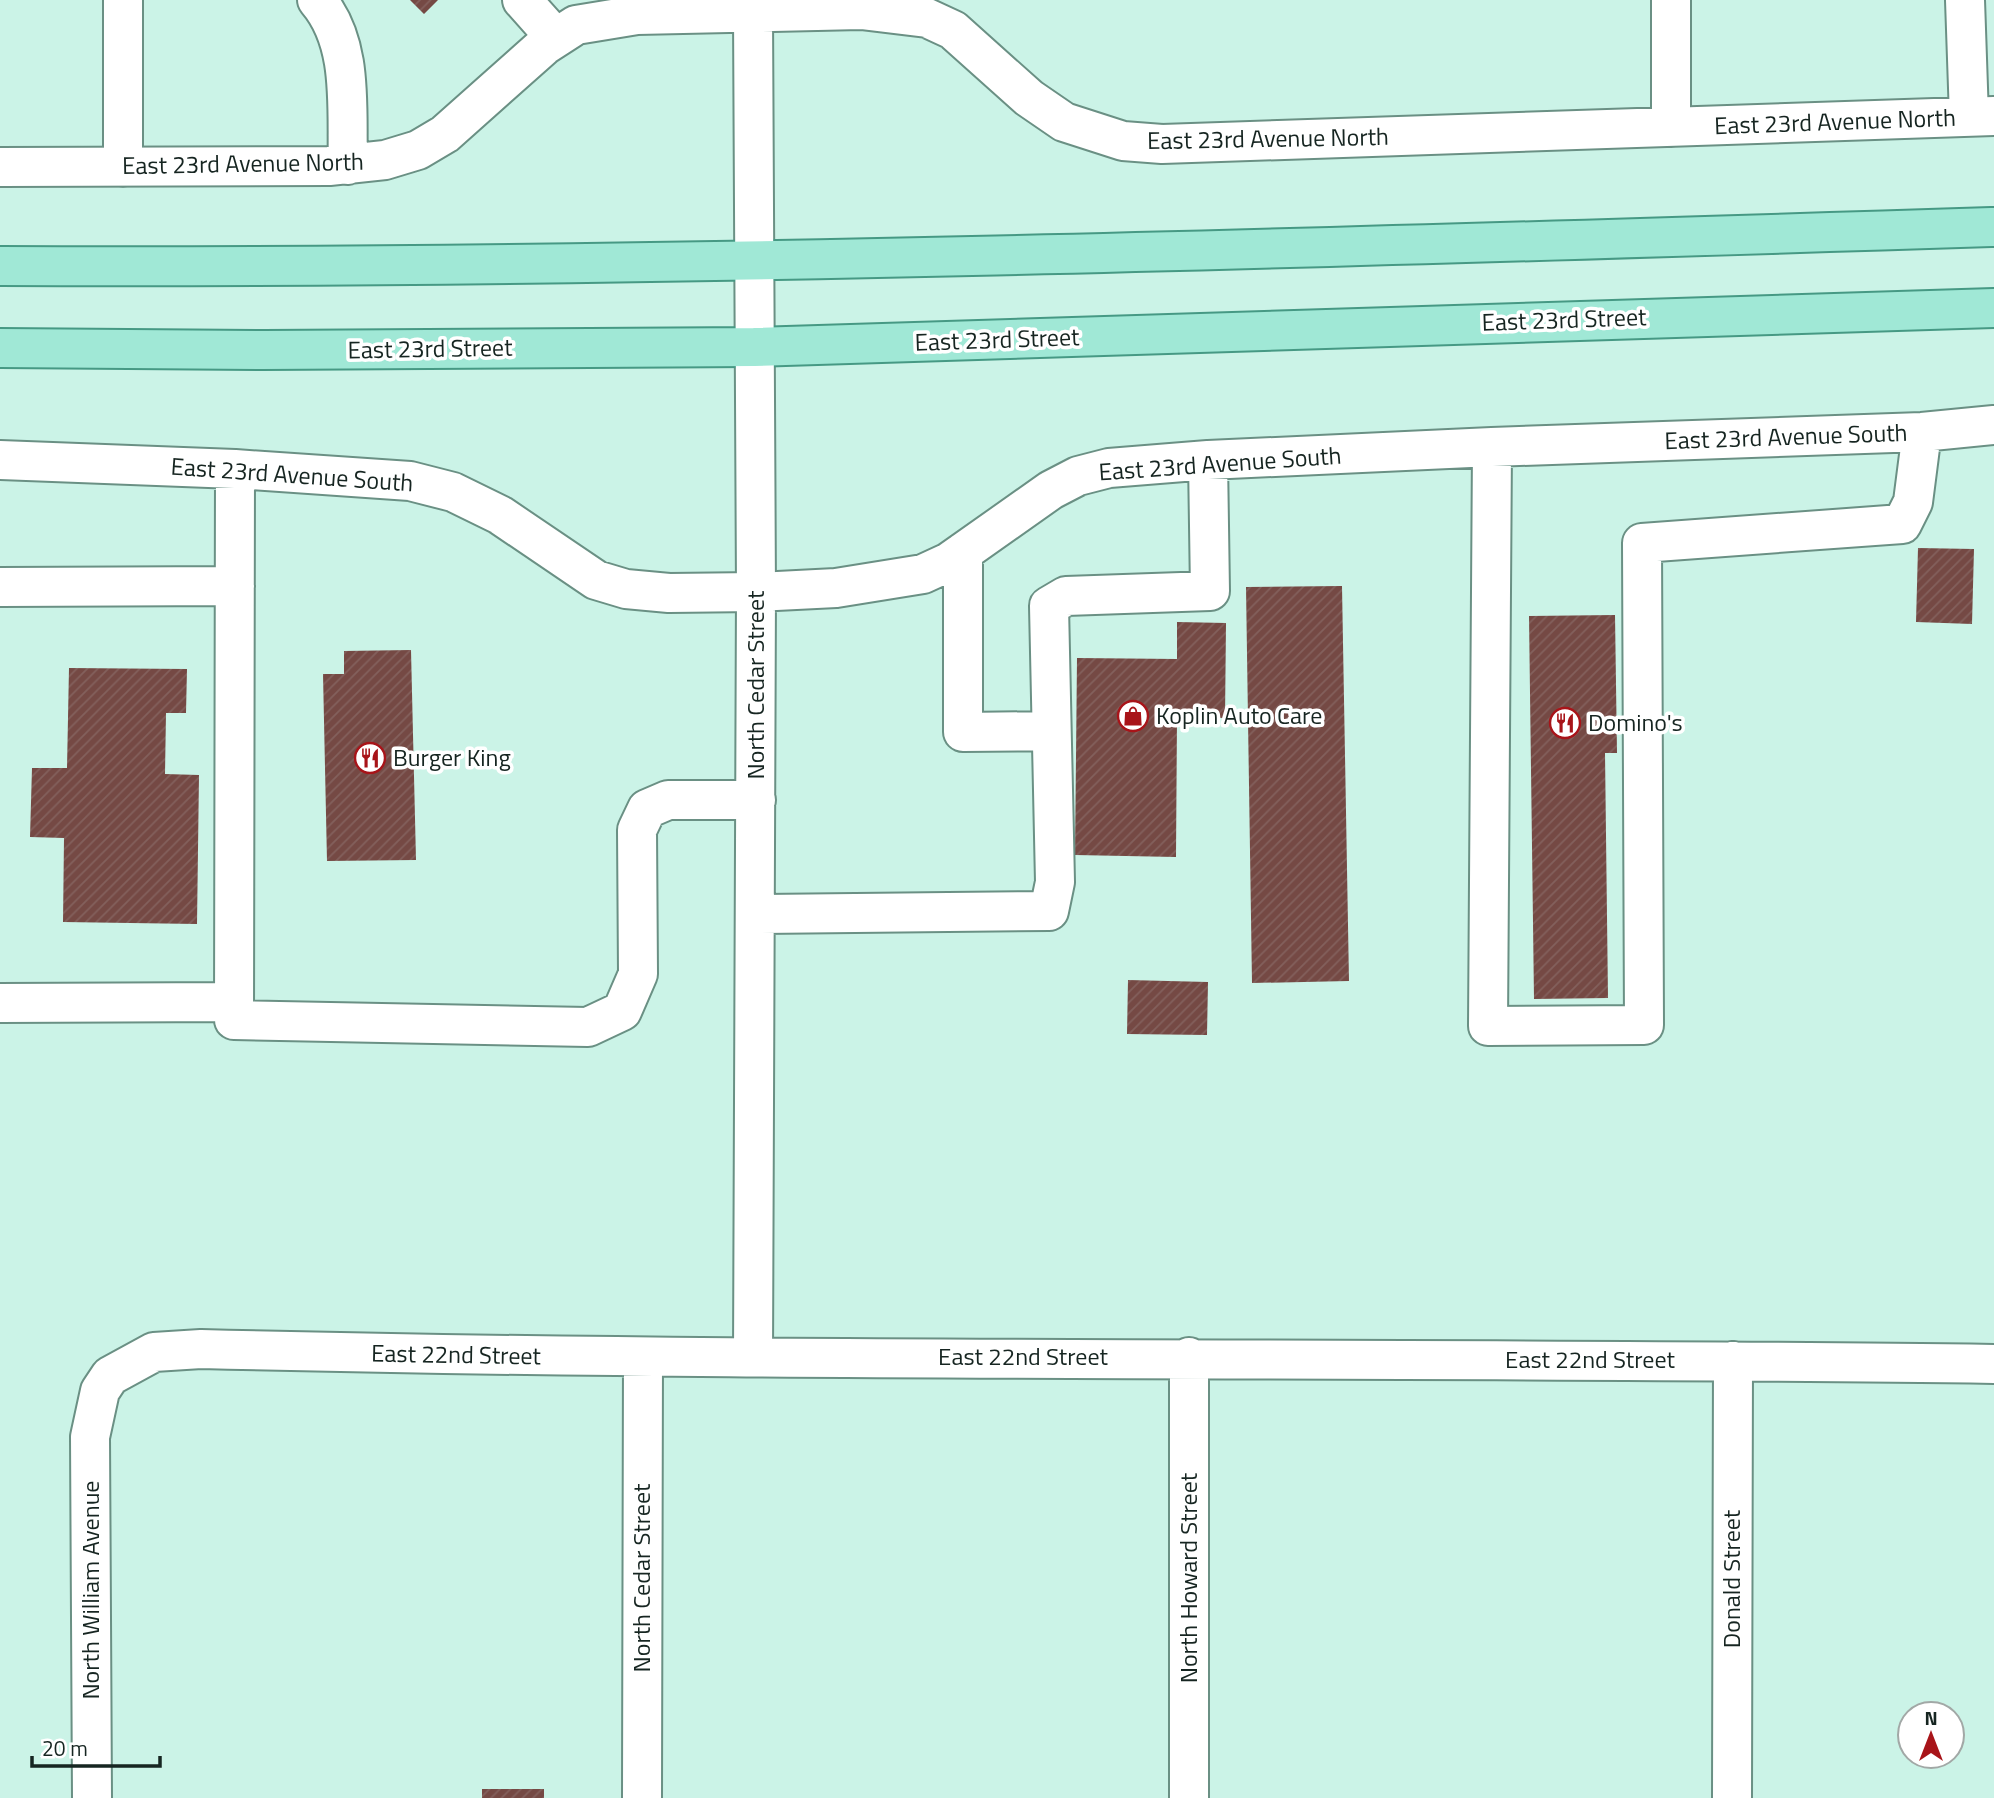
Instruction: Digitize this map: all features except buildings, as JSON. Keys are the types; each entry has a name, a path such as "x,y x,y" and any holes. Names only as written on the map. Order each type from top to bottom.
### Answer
{"main road":[{"path":"0,266 754,263 1137,254 1994,227"},
{"name":"East 23rd Street","path":"0,348 264,351 754,347 1994,308"}],"street":[{"path":"123,0 123,167"},
{"path":"317,0 333,19 345,68 348,165"},
{"path":"522,0 555,37"},
{"path":"1671,0 1671,127"},
{"path":"1965,0 1981,117"},
{"name":"East 23rd Avenue North","path":"0,167 348,165 385,160 431,144 461,122 555,37 576,25 616,17 753,13 803,6 927,18 953,30 1029,98 1064,122 1123,141 1162,144 1981,117"},
{"name":"North Cedar Street","path":"753,13 756,592 753,1357"},
{"name":"East 23rd Avenue South","path":"0,460 235,469 410,481 453,492 479,504 596,580 626,589 669,593 756,592 887,582 923,574 963,552 1051,489 1078,476 1109,468 1209,460 1492,447 1923,432 1994,425"},
{"path":"1492,447 1488,1026 1644,1025 1643,543 1902,524 1913,502 1923,432"},
{"path":"755,914 1049,911 1055,882 1049,606 1066,596 1210,591 1209,460"},
{"path":"235,469 234,1020 588,1027 622,1012 638,974 637,830 647,809 668,800 756,800"},
{"path":"963,552 963,732 1051,730"},
{"path":"0,587 235,586"},
{"path":"0,1003 234,1002"},
{"name":"East 22nd Street","path":"93,1424 100,1391 110,1377 154,1352 201,1349 643,1357 1189,1357 1994,1364"},
{"name":"North Cedar Street","path":"642,1798 643,1357"},
{"name":"North Howard Street","path":"1189,1357 1189,1798"},
{"name":"Donald Street","path":"1732,1798 1733,1361"},
{"name":"North William Avenue","path":"92,1798 90,1437 93,1424"}],"place":[{"name":"Koplin Auto Care","path":"1133,716"},
{"name":"Domino's","path":"1565,723"},
{"name":"Burger King","path":"370,758"}]}
